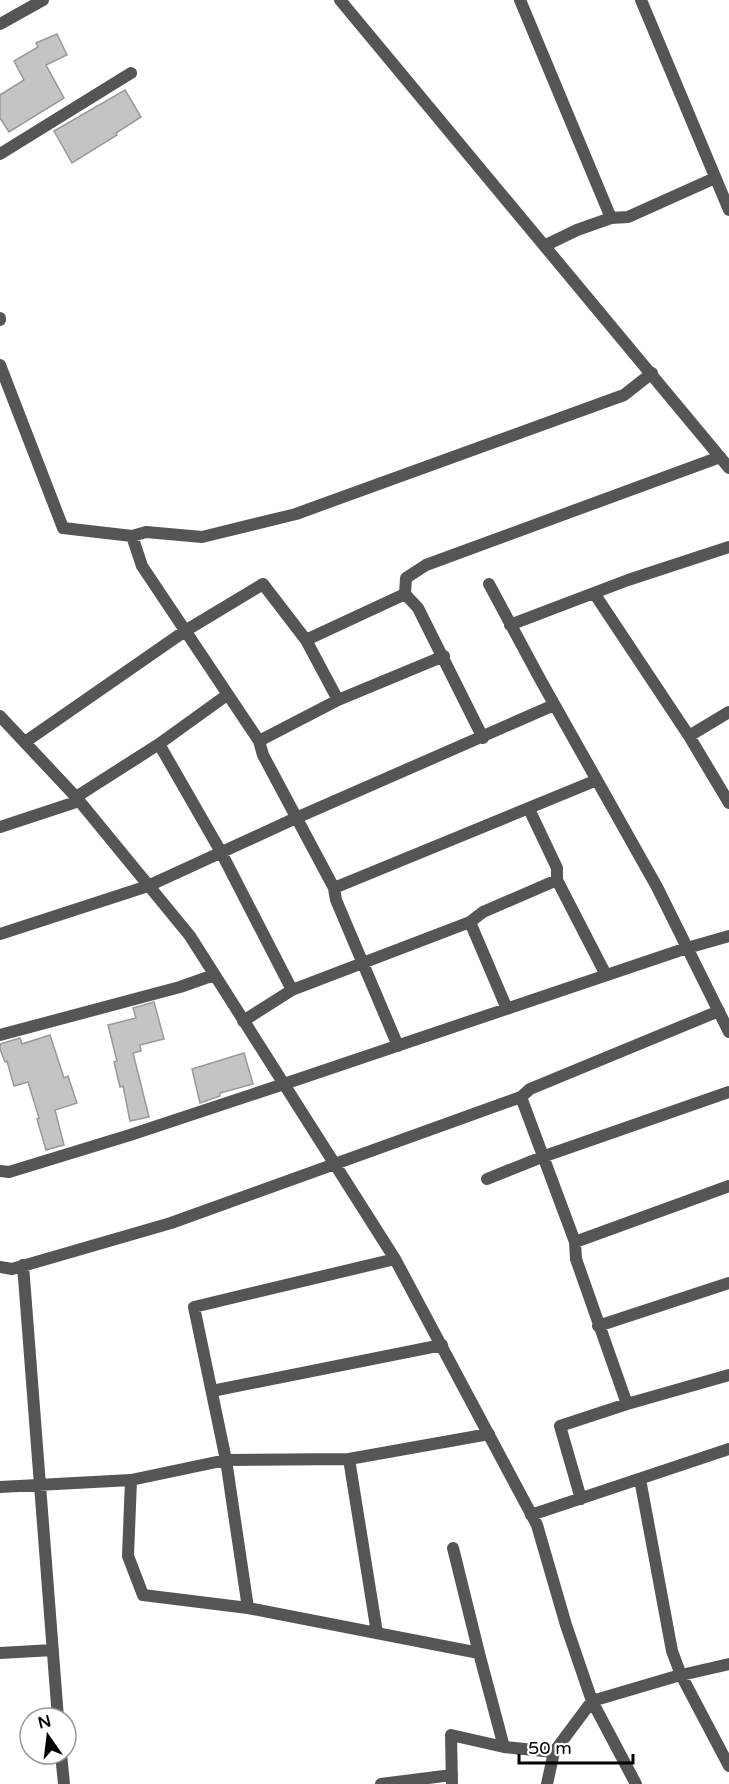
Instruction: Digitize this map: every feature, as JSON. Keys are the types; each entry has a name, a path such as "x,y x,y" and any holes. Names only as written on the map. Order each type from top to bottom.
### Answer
{"street":[{"path":"0,24 43,0"},
{"path":"340,0 546,245 729,468"},
{"path":"520,0 611,218"},
{"path":"641,0 729,210"},
{"path":"0,154 131,73"},
{"path":"546,245 611,218 628,217 715,178"},
{"path":"0,365 63,528 132,536 146,532 201,537 296,514 624,395 652,374"},
{"path":"483,738 418,608 405,594 406,578 426,565 720,457"},
{"path":"132,536 142,566 259,741 262,755 334,888 336,900 398,1046"},
{"path":"510,625 594,593 729,547"},
{"path":"25,742 185,631 263,584 306,640 338,700"},
{"path":"489,584 554,705 657,887 729,1032"},
{"path":"594,593 689,736 729,803"},
{"path":"306,640 405,594"},
{"path":"259,741 338,700 444,656"},
{"path":"0,827 77,799 159,744 227,694"},
{"path":"0,934 148,886 296,818 554,705"},
{"path":"689,736 729,712"},
{"path":"0,717 77,799 190,936 395,1259 537,1525 566,1625 592,1701 636,1784"},
{"path":"159,744 221,852 292,990"},
{"path":"334,888 597,780"},
{"path":"530,809 556,868 557,880 606,975"},
{"path":"243,1021 292,990 470,922 483,912 557,880"},
{"path":"470,922 507,1009"},
{"path":"0,1171 9,1172 42,1162 284,1084 687,948 729,936"},
{"path":"0,1035 180,987 214,975"},
{"path":"0,1267 12,1269 171,1223 521,1097 530,1089 718,1011"},
{"path":"487,1179 542,1157 729,1092"},
{"path":"521,1097 575,1242 576,1259 627,1404"},
{"path":"575,1242 729,1186"},
{"path":"248,1608 226,1460 194,1307 395,1259"},
{"path":"23,1265 57,1706"},
{"path":"598,1326 729,1283"},
{"path":"212,1390 442,1345"},
{"path":"581,1498 560,1426 729,1375"},
{"path":"0,1487 130,1480 226,1460 349,1459 489,1434"},
{"path":"531,1515 729,1449"},
{"path":"349,1459 377,1634"},
{"path":"640,1479 672,1651 681,1675 729,1766"},
{"path":"130,1480 128,1556 143,1595 248,1608 479,1653"},
{"path":"453,1548 504,1747"},
{"path":"0,1653 53,1650"},
{"path":"547,1784 554,1752 592,1701 681,1675 729,1664"},
{"path":"381,1784 452,1779 451,1735 504,1747 554,1752"},
{"path":"62,1766 64,1784"}],"building":[{"path":"57,34 67,55 46,65 64,98 9,132 0,118 0,95 24,80 14,61 38,47 36,43"},
{"path":"125,90 141,117 72,163 54,131"},
{"path":"154,1002 164,1039 140,1045 141,1051 133,1053 149,1117 130,1121 123,1086 120,1087 114,1062 117,1061 108,1025 136,1018 133,1008"},
{"path":"50,1035 64,1078 68,1076 77,1103 55,1110 64,1145 46,1150 28,1082 14,1086 0,1044 20,1038 22,1044"},
{"path":"244,1053 253,1084 220,1093 220,1096 200,1103 192,1069"}]}
